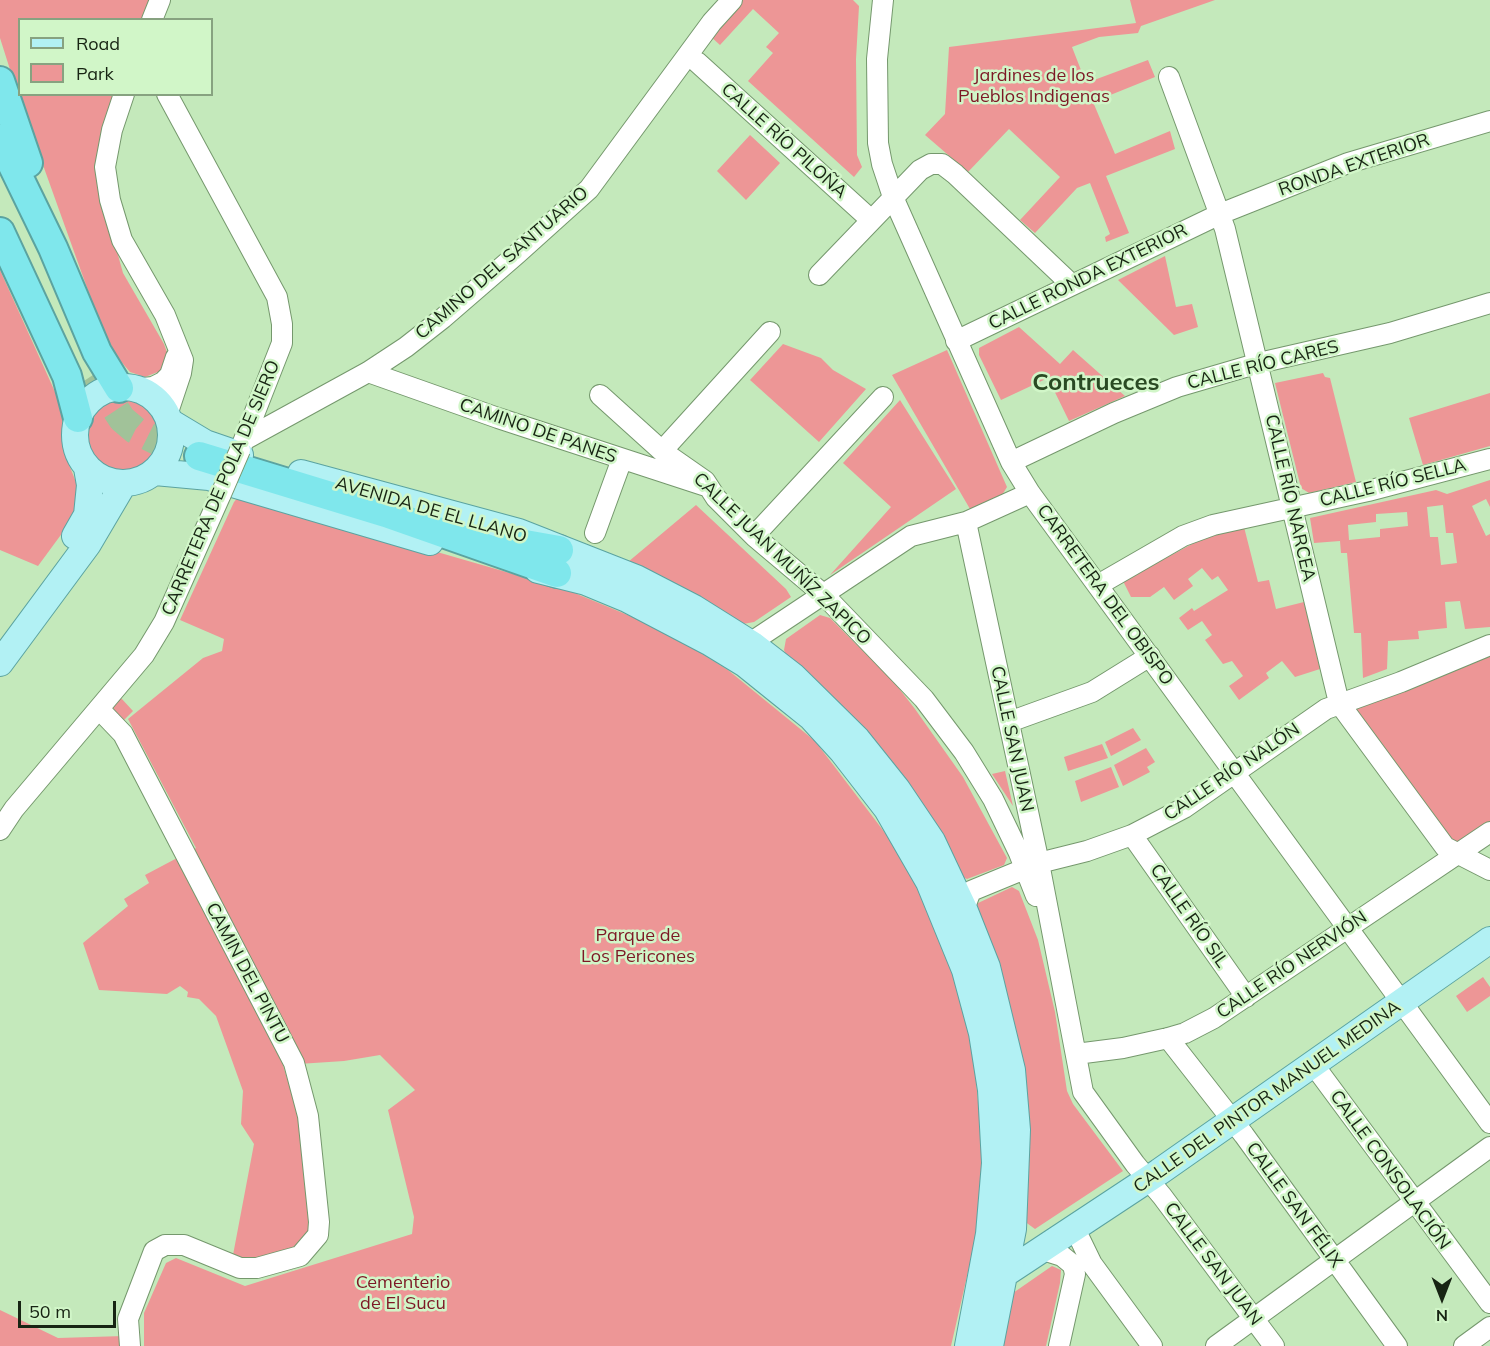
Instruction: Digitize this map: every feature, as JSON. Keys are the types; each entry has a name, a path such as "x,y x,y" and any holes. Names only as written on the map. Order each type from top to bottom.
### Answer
{"highway":[{"path":"0,81 42,202 53,248"},
{"path":"0,139 53,248 97,352 127,388"},
{"path":"0,179 93,375"},
{"path":"0,231 67,376 78,418"},
{"path":"199,456 386,513 558,561"}],"main road":[{"path":"0,638 75,536 87,515 90,485 87,468 75,443 78,418 88,403 102,392 127,388 156,400 169,419 170,449 155,472 141,480 124,483 110,482 87,468"},
{"name":"AVENIDA DE EL LLANO","path":"169,419 221,449 519,532 558,561 709,642 745,664 811,717 842,751 958,899 965,970 982,1034 991,1090 995,1163 989,1234 968,1346"},
{"name":"AVENIDA DE EL LLANO","path":"155,472 209,477 520,568 558,561 636,578 694,608 750,644 793,676 857,739 897,789 932,841 987,968 1012,1070 1017,1130 1013,1229 990,1346"},
{"path":"0,663 88,544 124,483"},
{"name":"CALLE DEL PINTOR MANUEL MEDINA","path":"975,1304 983,1291 1006,1273 1148,1180 1490,940"},
{"path":"1013,1229 1027,1246 1043,1250"}],"street":[{"path":"153,18 160,0"},
{"name":"CAMINO DEL SANTUARIO","path":"242,445 368,372 443,318 589,189 712,22 732,0"},
{"name":"CARRETERA DEL OBISPO","path":"883,0 878,59 878,143 893,197 1011,462 1030,493 1490,1123"},
{"name":"CALLE RÍO PILOÑA","path":"697,62 870,219"},
{"name":"CALLE RÍO NARCEA","path":"1169,77 1220,213 1259,363 1339,703 1445,847 1490,870"},
{"path":"123,96 112,130 105,167 110,200 122,240 175,337 183,360 169,419"},
{"name":"CARRETERA DE POLA DE SIERO","path":"2,824 144,654 164,621 242,445 277,361 282,343 282,324 277,297 168,96"},
{"name":"RONDA EXTERIOR","path":"1220,213 1348,163 1490,121"},
{"path":"819,275 870,219 925,167 942,164 1071,285"},
{"name":"CALLE RONDA EXTERIOR","path":"956,341 1220,213"},
{"name":"CALLE RÍO CARES","path":"1011,462 1114,413 1177,387 1259,363 1390,333 1490,303"},
{"path":"662,451 770,332"},
{"path":"127,388 153,387 170,375 177,351 175,337"},
{"name":"CAMINO DE PANES","path":"368,372 675,478 709,486"},
{"name":"CALLE JUAN MUÑÍZ ZAPICO","path":"600,395 662,451 709,486 716,498 754,536 824,595 924,699 964,752 1007,827 1033,866"},
{"path":"754,536 883,397"},
{"path":"595,533 622,459"},
{"name":"CALLE RÍO SELLA","path":"1098,585 1183,536 1249,515 1368,491 1490,459"},
{"path":"750,644 911,536 966,522 1030,493"},
{"name":"CALLE SAN JUAN","path":"966,522 1031,825 1033,866 1056,956 1083,1092 1274,1346"},
{"name":"CALLE RÍO NALÓN","path":"958,899 1033,866 1087,851 1132,835 1184,808 1324,710 1401,682 1490,645"},
{"path":"1009,722 1092,692 1150,656"},
{"name":"CAMIN DEL PINTU","path":"99,709 123,734 294,1063 308,1116 319,1222 318,1235 300,1256 257,1268 240,1268 184,1245 165,1245 154,1251 128,1319 130,1346"},
{"path":"1007,827 1016,833 1031,825"},
{"name":"CALLE RÍO NERVIÓN","path":"1076,1054 1123,1048 1168,1038 1185,1033 1214,1018 1490,832"},
{"name":"CALLE RÍO SIL","path":"1132,835 1246,997"},
{"name":"CALLE SAN FÉLIX","path":"1168,1038 1233,1121 1397,1346"},
{"name":"CALLE CONSOLACIÓN","path":"1313,1064 1490,1303"},
{"path":"1216,1346 1490,1147"},
{"path":"1059,1346 1083,1269 1075,1228"},
{"path":"1043,1250 1062,1256 1073,1265 1083,1269 1152,1346"},
{"path":"1464,1346 1490,1327"}],"green space":[{"path":"0,0 154,0 146,18 18,18 18,95 0,38"},
{"path":"740,0 853,0 859,6 856,59 857,155 862,167 854,177 748,81 773,53 766,47 779,33 753,9 720,45 710,36"},
{"name":"Jardines de los Pueblos Indigenas","path":"1130,0 1215,0 1141,26 1138,33 1099,37 1072,47 1086,83 1148,60 1155,77 1093,102 1115,154 1170,131 1175,149 1106,176 1129,233 1106,242 1105,237 1110,234 1090,183 1077,188 1035,233 1020,220 1060,177 1009,129 968,172 925,135 945,114 949,47 1136,23"},
{"path":"18,96 115,96 101,194 123,273 164,344 169,358 163,370 145,377 130,372 118,358 100,324"},
{"path":"750,135 780,163 746,200 717,171"},
{"path":"1165,256 1176,307 1192,304 1198,327 1174,335 1118,280"},
{"path":"0,270 56,394 62,414 64,452 78,487 74,517 38,566 0,550"},
{"path":"1019,327 1060,364 1073,350 1125,396 1069,421 1048,378 1001,400 979,355 979,348"},
{"path":"783,344 821,358 833,370 866,389 819,442 750,380"},
{"path":"947,350 1007,487 1002,495 970,509 892,375"},
{"path":"1323,373 1325,377 1330,378 1356,482 1309,493 1301,488 1275,383"},
{"path":"1490,393 1490,446 1423,465 1409,418"},
{"path":"123,397 138,400 150,408 158,420 161,435 158,450 150,462 138,470 123,473 108,470 96,462 88,450 85,435 88,420 96,408 108,400"},
{"path":"900,400 956,489 830,575 891,507 843,463"},
{"path":"1490,480 1490,507 1486,499 1472,506 1486,536 1490,534 1490,627 1465,629 1460,601 1445,602 1447,628 1418,631 1419,639 1388,641 1387,669 1363,678 1361,633 1354,633 1347,553 1341,553 1340,541 1314,543 1310,518 1436,490 1447,494","holes":["1443,505 1446,533 1453,533 1457,563 1441,565 1438,537 1430,537 1427,507","1407,512 1408,526 1380,529 1380,537 1349,540 1348,525 1376,522 1376,514"]},
{"name":"Parque de Los Pericones","path":"240,495 565,589 664,630 728,670 815,741 895,846 936,923 959,989 972,1036 984,1168 979,1224 951,1346 144,1346 144,1313 166,1263 176,1258 245,1286 412,1234 414,1217 388,1110 415,1090 380,1055 344,1061 283,1065 297,1112 311,1229 301,1245 289,1251 249,1261 233,1255 254,1144 241,1124 243,1091 216,1016 199,999 187,997 188,992 180,986 167,994 99,990 83,943 128,906 124,899 149,883 145,875 196,848 128,719 203,658 222,651 224,639 180,620 234,502"},
{"path":"696,505 786,589 791,597 754,622 743,624 628,562"},
{"path":"1244,527 1258,582 1269,580 1276,609 1304,602 1320,669 1295,677 1282,661 1266,673 1269,678 1239,700 1229,686 1243,676 1232,661 1223,664 1205,640 1212,635 1202,621 1188,630 1179,618 1192,608 1194,611 1228,590 1218,576 1212,580 1202,568 1188,579 1193,586 1174,600 1164,587 1150,597 1131,597 1123,581 1207,536"},
{"path":"820,615 830,618 894,682 915,709 963,777 1007,858 1004,865 967,879 958,875 787,658 784,650 786,639"},
{"path":"1490,645 1490,832 1456,853 1339,703"},
{"path":"121,698 133,711 123,721 110,711"},
{"path":"1133,728 1141,740 1111,756 1105,742"},
{"path":"1102,744 1108,758 1068,771 1064,757"},
{"path":"1146,748 1155,762 1147,767 1150,772 1123,786 1114,765"},
{"path":"1111,767 1119,787 1081,802 1075,781"},
{"path":"1005,771 1013,806 992,774"},
{"path":"1012,887 1019,891 1038,940 1055,1012 1067,1091 1073,1104 1123,1171 1035,1229 1024,1221 975,906"},
{"path":"1483,977 1490,987 1490,996 1467,1012 1456,996"},
{"path":"1052,1266 1061,1270 1046,1346 1002,1346 1013,1293"},
{"path":"0,1310 58,1338 124,1336 124,1346 0,1346"}],"tunnel":[{"path":"93,375 122,419 135,430 165,445 199,456"}],"district":[{"name":"Contrueces","path":"1096,383"}],"park label":[{"name":"Cementerio de El Sucu","path":"403,1293"}]}
